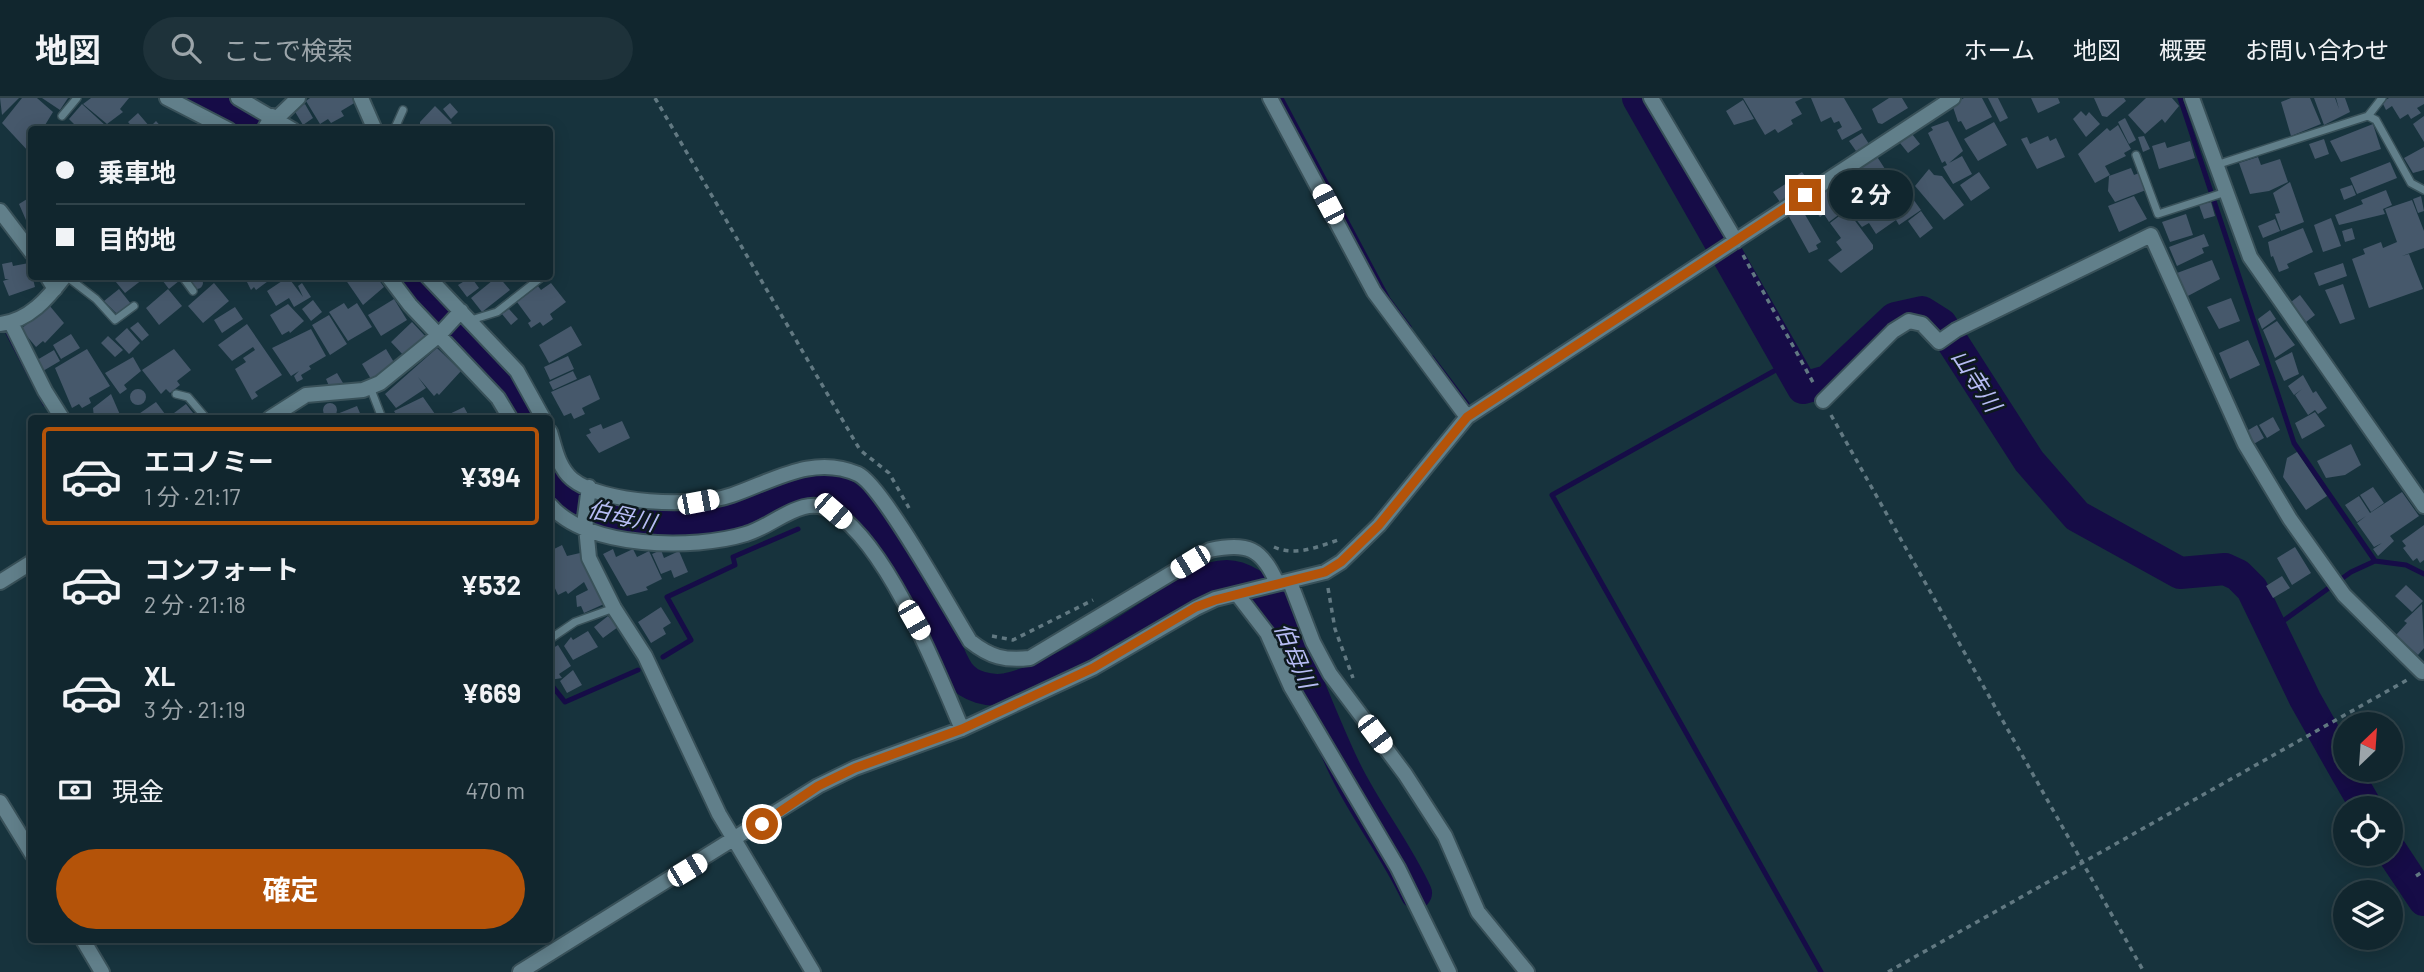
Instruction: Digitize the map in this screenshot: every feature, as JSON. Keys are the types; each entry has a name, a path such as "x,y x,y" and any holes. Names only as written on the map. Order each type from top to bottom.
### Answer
{"street":[{"path":"167,98 221,126"},
{"path":"238,98 287,126"},
{"path":"267,126 298,98"},
{"path":"361,98 373,126"},
{"path":"1270,98 1374,292 1467,417"},
{"path":"1651,98 1736,241"},
{"path":"520,972 734,841 818,786 962,729 1093,668 1196,607 1325,572 1341,562 1379,525 1467,417 1953,98"},
{"path":"2192,98 2250,257 2424,506"},
{"path":"0,211 28,248"},
{"path":"1823,401 1893,331 1909,321 1922,324 1939,342 1956,330 2151,235 2245,444 2290,519 2344,596 2422,672"},
{"path":"49,280 55,289"},
{"path":"60,415 6,323 33,312 62,280"},
{"path":"391,280 410,305 498,398 508,415"},
{"path":"431,280 516,371 541,415"},
{"path":"275,415 306,395 336,394 370,387 406,364 466,316"},
{"path":"553,441 562,468 588,493 664,503 698,502 730,496 788,471 820,467 860,474 889,508 970,641 984,652 1005,660 1030,658 1210,550 1234,546 1252,550 1268,561 1283,583 1330,674 1405,774 1445,836 1478,912 1527,972"},
{"path":"588,493 586,524 589,558 614,608 645,656 734,841 813,972"},
{"path":"553,508 557,513 624,539 684,542 748,534 803,507 816,505 833,511 867,546 894,586 923,637 962,729"},
{"path":"0,582 28,564"},
{"path":"1237,594 1267,633 1291,687 1398,868 1449,972"},
{"path":"0,803 28,848"},
{"path":"85,943 102,972"}],"lane":[{"path":"62,116 77,98"},
{"path":"2216,165 2368,116 2382,98"},
{"path":"396,126 403,110"},
{"path":"2368,116 2376,120 2411,183 2424,190"},
{"path":"2136,155 2158,214 2226,192"},
{"path":"70,280 96,299 115,320 134,306"},
{"path":"185,280 192,291"},
{"path":"466,316 497,312 538,280"},
{"path":"370,387 381,415"},
{"path":"176,394 188,397 203,415"},
{"path":"553,637 575,622 614,608"}],"path":[{"path":"655,98 860,450 889,473 910,509"},
{"path":"1736,241 2144,972"},
{"path":"1268,544 1282,550 1311,550 1348,535"},
{"path":"988,636 1013,640 1097,598"},
{"path":"1888,972 2422,672"},
{"path":"2416,876 2424,871"}],"building":[{"path":"0,98 19,98 2,115"},
{"path":"22,98 37,98 53,112 44,126 28,126 28,151 2,123"},
{"path":"42,98 68,98 60,110"},
{"path":"91,98 129,98 120,109 123,112 107,124 83,104"},
{"path":"310,98 353,98 356,102 341,111 344,116 331,123 328,119 320,124 306,101"},
{"path":"1743,98 1803,98 1795,102 1802,114 1791,120 1793,124 1778,133 1775,129 1765,135"},
{"path":"1811,98 1844,98 1862,129 1842,140 1837,130 1842,127 1839,121 1834,123 1831,117 1821,122"},
{"path":"1889,98 1902,98 1908,108 1882,124 1878,123 1872,109"},
{"path":"1964,98 1982,98 1992,117 1966,130 1961,121 1958,122 1952,104"},
{"path":"1988,98 1998,98 2008,118 2000,122"},
{"path":"2031,98 2058,98 2060,103 2038,113"},
{"path":"2094,98 2124,98 2126,101 2107,117 2102,116"},
{"path":"2146,98 2172,98 2179,106 2165,123 2162,119 2145,134 2128,115"},
{"path":"2291,98 2310,98 2321,124 2291,136 2281,102"},
{"path":"2314,98 2335,98 2339,109 2336,98 2345,98 2350,112 2324,125"},
{"path":"2389,98 2424,98 2424,104 2417,108 2421,113 2411,119 2408,114 2400,119 2392,106 2386,110 2382,102"},
{"path":"1743,100 1754,119 1734,125 1726,111"},
{"path":"450,103 458,112 451,119 443,109"},
{"path":"82,104 106,126 76,126 69,119"},
{"path":"305,104 313,118 303,125 294,110"},
{"path":"435,106 452,123 449,126 420,126 420,122"},
{"path":"2081,111 2086,116 2089,112 2100,124 2086,137 2073,119"},
{"path":"138,113 149,126 132,126 128,122"},
{"path":"2424,116 2424,142 2413,124"},
{"path":"2125,118 2136,140 2129,144 2118,122"},
{"path":"1948,121 1963,151 1949,163 1962,156 1972,174 1953,184 1943,167 1947,165 1945,161 1942,163 1928,133 1933,130 1931,127"},
{"path":"1994,122 2007,145 1978,161 1964,139"},
{"path":"2373,124 2381,149 2341,162 2330,141"},
{"path":"2118,125 2131,149 2124,153 2126,156 2105,166 2110,175 2095,183 2078,154 2107,128 2110,131"},
{"path":"1862,133 1869,144 1856,151 1849,141"},
{"path":"1912,134 1920,144 1908,153 1900,143"},
{"path":"2048,136 2050,141 2056,138 2065,157 2037,169 2021,139 2027,137 2030,144"},
{"path":"2144,136 2150,149 2143,152 2138,137"},
{"path":"2324,139 2329,154 2315,159 2309,144"},
{"path":"2190,141 2195,158 2159,169 2152,146 2165,142 2167,148"},
{"path":"2424,147 2424,170 2413,173 2404,158"},
{"path":"1876,155 1885,169 1875,176 1870,168 1862,175 1857,168"},
{"path":"2258,157 2261,165 2280,159 2288,182 2269,191 2250,194 2239,163"},
{"path":"2390,162 2397,178 2357,194 2350,178"},
{"path":"2131,168 2134,175 2139,173 2146,190 2115,202 2108,191 2109,176"},
{"path":"1929,169 1934,175 1942,176 1964,205 1944,220 1915,186"},
{"path":"1802,172 1810,183 1798,192 1790,180"},
{"path":"1979,172 1990,188 1971,201 1960,185"},
{"path":"1849,173 1860,189 1850,196 1858,207 1853,210 1834,183"},
{"path":"1895,182 1904,195 1908,192 1921,210 1899,225 1896,220 1876,234 1869,223 1862,227 1851,213"},
{"path":"2290,182 2304,222 2281,231 2275,214 2280,213 2273,193"},
{"path":"1787,183 1794,193 1780,202 1773,192"},
{"path":"2352,185 2356,195 2344,200 2340,189"},
{"path":"1833,186 1848,208 1829,222 1824,214 1820,217 1809,203"},
{"path":"2386,190 2392,205 2383,209 2385,214 2339,225 2335,215 2363,204 2361,200"},
{"path":"2134,196 2147,219 2119,232 2108,206"},
{"path":"2421,196 2424,211 2418,213 2413,199"},
{"path":"28,198 28,225 19,204"},
{"path":"2412,200 2424,231 2424,248 2402,256 2409,254 2423,289 2369,308 2352,259 2365,254 2363,249 2381,242 2383,248 2397,242 2385,209"},
{"path":"2211,202 2215,216 2204,219 2199,205"},
{"path":"1800,206 1821,242 1816,245 1818,249 1809,253 1787,213"},
{"path":"1847,210 1873,245 1873,249 1841,273 1828,260 1842,250 1836,242 1841,238 1830,223"},
{"path":"1921,211 1933,228 1920,238 1908,221"},
{"path":"2186,214 2193,235 2170,242 2162,222"},
{"path":"2331,218 2341,246 2323,252 2314,225"},
{"path":"2275,219 2280,231 2263,238 2258,226"},
{"path":"2303,228 2313,252 2287,264 2289,268 2279,272 2273,256 2271,257 2268,242"},
{"path":"2352,228 2355,239 2345,242 2342,231"},
{"path":"2204,234 2209,246 2202,248 2204,253 2177,266 2169,247"},
{"path":"2212,260 2220,279 2186,297 2177,273"},
{"path":"12,262 13,266 28,263 28,280 33,280 35,287 9,296 3,281 9,279 5,279 2,264"},
{"path":"2343,263 2347,276 2319,286 2314,273"},
{"path":"114,280 142,280 125,293"},
{"path":"162,280 178,280 179,281 169,289"},
{"path":"192,280 202,280 201,287 193,287"},
{"path":"246,280 270,280 256,290 254,287 251,290"},
{"path":"284,280 290,280 303,297 298,286 302,283 311,297 294,307 289,298 276,306 267,291"},
{"path":"346,280 379,280 384,287 363,305"},
{"path":"466,280 473,280 479,288 467,297 458,285"},
{"path":"493,280 501,280 510,290 482,312 471,298"},
{"path":"214,283 229,301 203,323 188,306"},
{"path":"551,283 566,302 550,314 553,319 543,326 540,322 531,328 528,323 531,321 517,302 538,286 541,290"},
{"path":"2343,284 2355,319 2340,324 2325,290"},
{"path":"119,289 131,304 118,315 104,301"},
{"path":"168,289 182,306 159,325 146,308"},
{"path":"2300,295 2315,315 2306,322 2291,302"},
{"path":"2231,298 2240,321 2219,329 2207,307"},
{"path":"394,299 407,320 381,336 368,315"},
{"path":"313,300 322,312 311,321 302,309"},
{"path":"344,303 348,309 357,303 372,327 348,341 329,312"},
{"path":"288,304 304,321 290,333 289,331 282,335 270,315"},
{"path":"49,305 64,323 45,343 43,341 36,347 21,329"},
{"path":"235,307 243,319 222,333 214,320"},
{"path":"509,309 518,319 511,325 502,314"},
{"path":"2270,310 2276,319 2262,329 2258,319"},
{"path":"329,315 347,344 330,355 312,325"},
{"path":"2277,321 2295,345 2275,358 2263,330"},
{"path":"138,322 149,335 142,341 130,328"},
{"path":"412,322 426,337 405,357 391,342"},
{"path":"247,324 282,375 255,392 258,396 252,400 235,369 246,362 243,358 255,350 253,347 232,361 218,345"},
{"path":"571,326 582,345 549,363 539,345"},
{"path":"127,328 140,343 129,354 115,339"},
{"path":"311,329 326,356 309,366 311,369 301,375 303,379 297,382 294,376 299,371 291,376 272,348"},
{"path":"71,334 80,348 61,359 53,345"},
{"path":"108,336 123,350 115,357 101,343"},
{"path":"2248,340 2260,365 2230,379 2219,353"},
{"path":"437,348 461,371 439,395 437,393 434,396 418,377 426,388 396,408 385,394"},
{"path":"87,349 110,386 89,398 91,403 82,408 79,404 72,408 55,368"},
{"path":"174,349 191,370 177,381 180,385 170,393 166,389 161,394 142,370"},
{"path":"386,349 395,364 371,379 362,364"},
{"path":"54,350 60,361 43,371 37,360"},
{"path":"2292,352 2299,374 2284,381 2275,361"},
{"path":"568,356 574,369 550,380 544,367"},
{"path":"133,357 141,371 124,385 127,389 120,394 105,373"},
{"path":"573,371 577,379 553,390 549,382"},
{"path":"337,373 343,383 329,386 326,379"},
{"path":"590,375 600,399 582,408 585,414 574,419 571,413 564,416 551,392"},
{"path":"2303,375 2313,393 2316,391 2327,408 2318,414 2315,410 2308,415 2295,395 2302,389 2294,395 2288,386"},
{"path":"135,389 141,389 146,397 144,403 135,405 130,400 130,394"},
{"path":"111,394 120,415 94,415 93,408"},
{"path":"423,397 435,414 396,415 394,411"},
{"path":"156,402 166,415 137,415"},
{"path":"327,403 333,403 337,407 335,415 323,413 323,407"},
{"path":"186,404 195,415 171,415"},
{"path":"357,406 361,415 334,415"},
{"path":"464,407 468,415 447,415"},
{"path":"2315,412 2325,426 2302,439 2295,423"},
{"path":"2273,417 2280,430 2267,438 2259,425"},
{"path":"622,421 630,438 599,453 586,435 591,433 589,429 601,424 603,429"},
{"path":"2257,425 2264,438 2252,445 2245,432"},
{"path":"2351,444 2361,465 2345,475 2326,478 2317,461"},
{"path":"2297,452 2327,496 2306,510 2283,477 2287,458"},
{"path":"2373,487 2384,503 2371,512 2360,495"},
{"path":"2402,492 2419,516 2390,536 2394,541 2378,556 2373,549 2382,543 2374,547 2357,523 2366,516 2357,522 2345,505 2359,496 2370,513"},
{"path":"2424,525 2424,560 2420,563 2417,558 2413,561 2403,548 2406,546 2402,541"},
{"path":"562,545 567,556 580,553 604,604 584,613 581,606 577,607 576,596 588,590 584,582 568,594 566,591 558,595 553,584 553,550"},
{"path":"2295,547 2311,573 2292,585 2277,558"},
{"path":"613,549 616,557 633,549 637,557 649,551 662,579 646,587 648,590 627,596 603,554"},
{"path":"661,550 664,558 679,551 688,572 674,578 671,570 661,574 652,554"},
{"path":"2282,576 2290,588 2273,598 2266,586"},
{"path":"2406,585 2423,601 2412,612 2395,596"},
{"path":"2422,604 2424,648 2418,655 2396,635 2407,623 2404,621"},
{"path":"661,607 671,623 663,628 666,634 651,643 638,622"},
{"path":"608,616 618,627 603,638 594,627"},
{"path":"588,631 598,647 573,660 564,646 571,637 573,640"},
{"path":"558,645 571,666 559,674 562,678 553,680 553,648"},
{"path":"573,670 582,685 567,693 560,681"}],"waterway":[{"name":"伯母川","path":"195,98 248,126"},
{"path":"1281,98 1388,299 1409,327"},
{"name":"山寺川","path":"1638,98 1803,388 1828,381 1895,318 1922,312 1941,324 2029,461 2077,516 2180,573 2225,569 2238,575 2252,589 2305,699 2333,749"},
{"path":"2180,98 2294,443 2375,561 2351,572 2272,629"},
{"name":"伯母川","path":"411,280 487,361 525,415"},
{"path":"8,333 45,404"},
{"path":"1432,358 1467,404"},
{"path":"1774,371 1552,495 1821,972"},
{"name":"伯母川","path":"553,486 567,499 587,508 631,521 674,526 717,521 773,495 802,485 831,488 863,511 894,550 920,593 953,663 963,678 974,685 994,690 1024,684 1064,667 1104,645 1190,588 1208,580 1227,576 1245,581 1273,600 1342,763 1416,893"},
{"path":"663,657 691,640 667,597 735,565 733,557 798,529"},
{"path":"2375,561 2406,565 2424,574"},
{"path":"553,687 565,702 638,670"},
{"name":"山寺川","path":"2352,782 2360,796"},
{"name":"山寺川","path":"2401,866 2424,900"}],"route":[{"path":"762,824 818,786 855,768 1001,712 1093,668 1196,607 1276,583 1325,572 1341,562 1379,525 1467,417 1805,195"}]}
